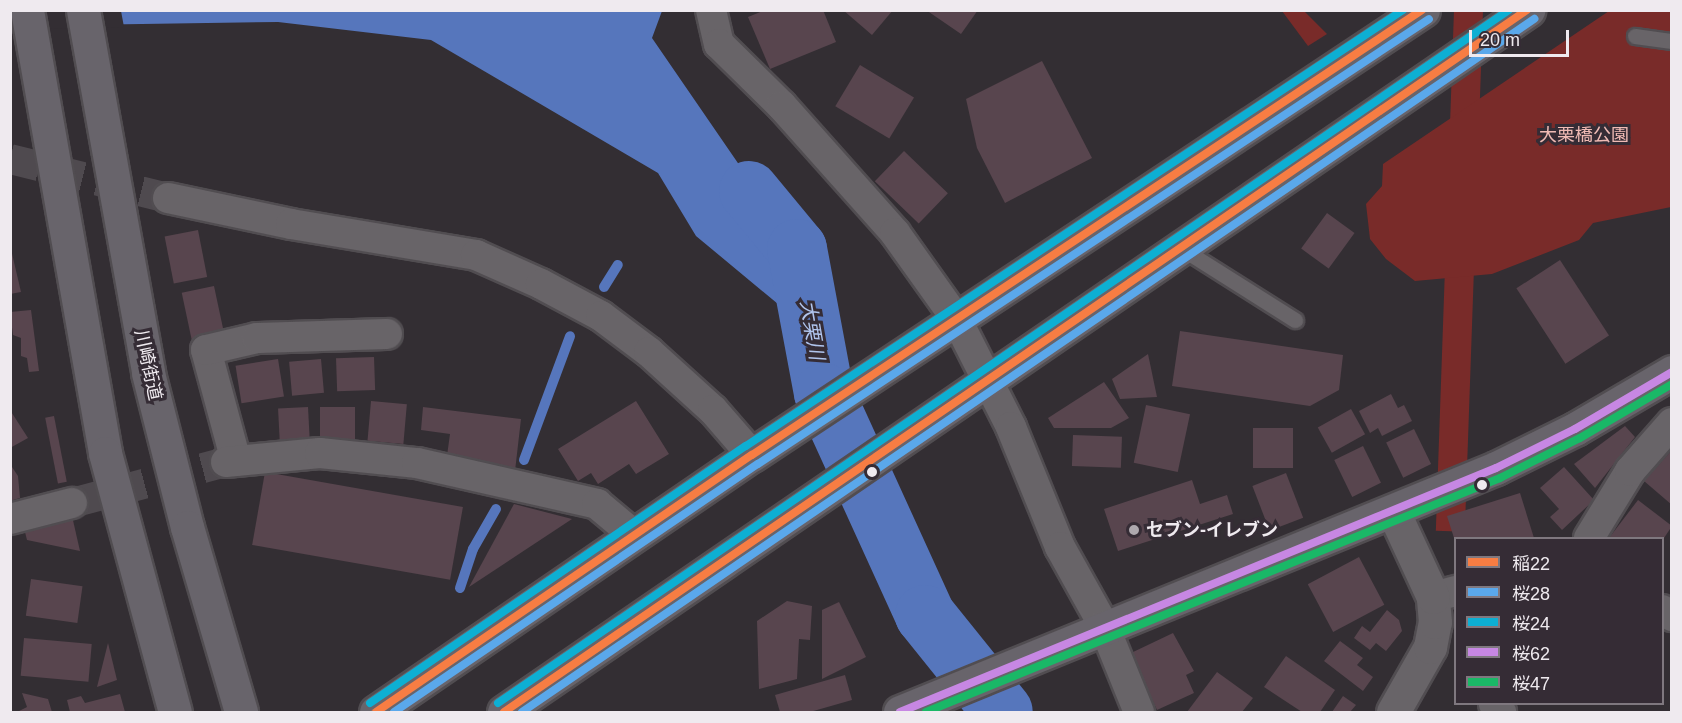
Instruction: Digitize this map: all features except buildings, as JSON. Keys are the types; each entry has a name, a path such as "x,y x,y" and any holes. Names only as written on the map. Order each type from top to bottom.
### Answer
{"main road":[{"path":"27,10 105,453 175,712"},
{"name":"川崎街道","path":"83,10 103,133 148,373 187,527 241,712"},
{"path":"376,712 756,452 1423,10"},
{"path":"504,712 983,387 1179,246 1527,10"},
{"path":"906,710 1095,630 1496,468 1575,429 1671,372"}],"street":[{"path":"717,13 718,44 782,106 895,232 983,387 1060,547 1095,630 1139,712"},
{"path":"168,198 291,224 476,255 541,284 601,316 649,352 756,452"},
{"path":"387,334 257,338 206,350 231,461 320,453 417,463 597,504 634,535"},
{"path":"1590,537 1630,471 1671,423"},
{"path":"10,519 72,503"},
{"path":"1393,511 1444,594 1430,647 1393,712"}],"lane":[{"path":"1635,36 1671,41"},
{"path":"1179,246 1295,320"}],"green space":[{"path":"1454,10 1483,11 1465,532 1436,531"},
{"path":"1282,11 1304,11 1327,34 1308,46"},
{"name":"大栗橋公園","path":"1609,11 1671,11 1671,207 1593,223 1579,240 1492,274 1415,281 1386,259 1370,239 1366,204 1382,186 1383,164"}],"water":[{"path":"10,11 662,11 652,38 797,249 813,333 696,236 658,173 431,40 278,22 11,26"}],"pier":[{"path":"11,11 121,11 124,27 10,29"}],"waterway":[{"name":"大栗川","path":"749,191 797,249 824,393 925,615 1003,712"},
{"path":"604,287 618,265"},
{"path":"524,460 570,336"},
{"path":"460,588 473,549 496,509"}],"tunnel":[{"path":"10,159 168,198"},
{"path":"72,503 226,462"}],"transit line":[{"name":"桜24","path":"370,703 746,446 1403,10"},
{"name":"稲22","path":"376,712 752,455 1422,10"},
{"name":"桜24","path":"498,703 1509,10"},
{"name":"稲22","path":"504,712 1527,10"},
{"name":"桜28","path":"394,712 758,464 1429,19"},
{"name":"桜28","path":"522,712 1534,19"},
{"name":"桜62","path":"900,712 1496,468 1575,429 1672,372"},
{"name":"桜47","path":"926,712 1500,478 1580,438 1672,384"}],"place":[{"name":"セブン-イレブン","path":"1134,530"}]}
